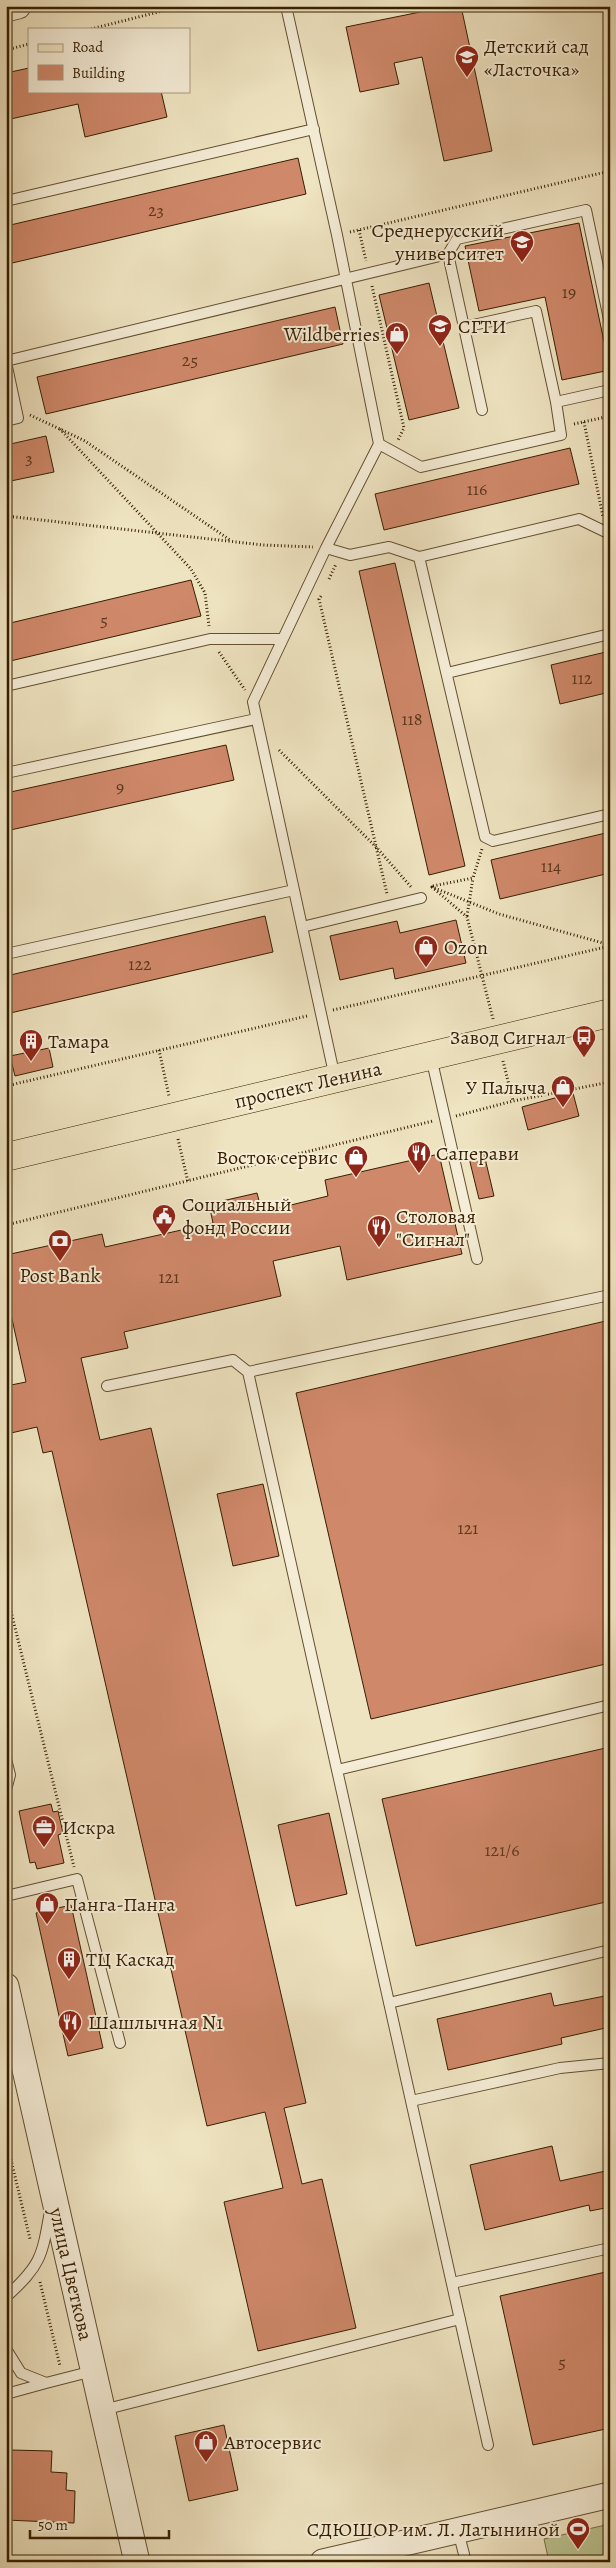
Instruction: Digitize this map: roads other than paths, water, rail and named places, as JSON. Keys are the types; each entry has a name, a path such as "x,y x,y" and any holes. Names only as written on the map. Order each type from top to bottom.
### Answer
{"main road":[{"name":"проспект Ленина","path":"6,1157 610,1014"}],"street":[{"path":"6,9 18,6"},
{"name":"улица Цветкова","path":"6,1986 137,2562"},
{"path":"323,2562 610,2495"}],"lane":[{"path":"286,6 337,235 379,444 326,548 253,702 335,1078"},
{"path":"6,201 314,129"},
{"path":"482,410 448,254 457,239 586,210 610,324"},
{"path":"6,421 18,418 6,362 448,254"},
{"path":"379,444 421,467 561,436 556,402 536,311 464,327"},
{"path":"556,402 610,390"},
{"path":"326,548 350,556 389,547 419,557 579,519 608,533"},
{"path":"419,557 485,837 493,841 610,814"},
{"path":"446,673 610,634"},
{"path":"6,686 210,639 282,639"},
{"path":"6,773 256,718"},
{"path":"6,954 294,890"},
{"path":"302,927 418,895"},
{"path":"430,1056 477,1259"},
{"path":"248,1372 610,1295"},
{"path":"107,1386 233,1360 248,1372 488,2445"},
{"path":"337,1770 610,1706"},
{"path":"6,1759 10,1775 6,1790"},
{"path":"6,1896 77,1879 120,2043"},
{"path":"389,2003 610,1950"},
{"path":"411,2101 560,2068 610,2063"},
{"path":"6,2298 31,2274 43,2250 53,2192"},
{"path":"452,2283 610,2248"},
{"path":"102,2410 460,2319"},
{"path":"6,2349 22,2372 46,2383"},
{"path":"6,2394 93,2372"},
{"path":"458,2530 466,2562"}],"place":[{"name":"Детский сад «Ласточка»","path":"467,78"},
{"name":"Среднерусский университет","path":"522,263"},
{"name":"СГТИ","path":"440,347"},
{"name":"Wildberries","path":"397,355"},
{"name":"Ozon","path":"426,968"},
{"name":"Завод Сигнал","path":"584,1058"},
{"name":"Тамара","path":"31,1062"},
{"name":"У Палыча","path":"563,1108"},
{"name":"Саперави","path":"419,1174"},
{"name":"Восток сервис","path":"356,1178"},
{"name":"Социальный фонд России","path":"164,1237"},
{"name":"Столовая \"Сигнал\"","path":"379,1248"},
{"name":"Post Bank","path":"60,1262"},
{"name":"Искра","path":"44,1848"},
{"name":"Панга-Панга","path":"47,1925"},
{"name":"ТЦ Каскад","path":"69,1980"},
{"name":"Шашлычная N1","path":"70,2043"},
{"name":"Автосервис","path":"206,2463"},
{"name":"СДЮШОР им. Л. Латыниной","path":"578,2550"}]}
